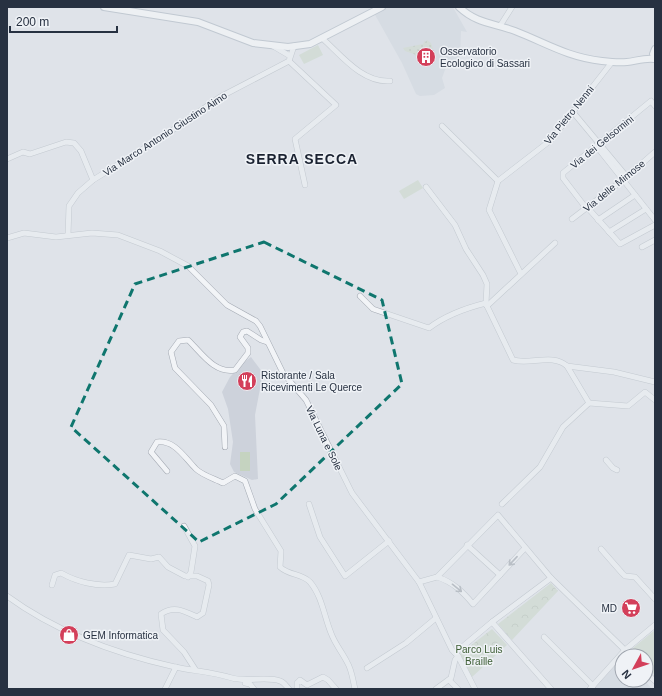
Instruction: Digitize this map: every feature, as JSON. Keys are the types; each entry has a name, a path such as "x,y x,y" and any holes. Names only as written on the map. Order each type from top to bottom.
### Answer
{"main road":[{"path":"104,7 132,9 198,22 253,43 291,47 310,44 382,7"},
{"path":"460,7 474,19 483,23 500,26 563,53 582,58 612,62 627,62 654,55"}],"street":[{"path":"500,26 512,7"},
{"path":"322,38 350,65 374,80 390,81"},
{"path":"271,45 289,58 336,105 295,138 305,185"},
{"path":"289,58 291,47"},
{"name":"Via Marco Antonio Giustino Aimo","path":"68,235 70,206 78,193 94,180 164,136 220,97 289,58"},
{"name":"Via Pietro Nenni","path":"498,181 551,140 572,111 612,62"},
{"name":"Via dei Gelsomini","path":"587,208 562,175 652,102 655,106"},
{"path":"572,111 625,178 635,195 655,220"},
{"path":"442,126 498,181 489,210 521,274"},
{"path":"7,159 23,152 30,154 66,142 74,143 81,151 94,180"},
{"name":"Via delle Mimose","path":"572,219 625,178 655,152"},
{"path":"426,187 455,225 466,249 483,275 487,284 487,304 512,360 522,363 553,359 564,363 589,403"},
{"path":"598,220 635,195"},
{"path":"587,208 620,244 655,225"},
{"path":"609,232 646,209"},
{"name":"Via Luna e Sole","path":"7,238 24,233 56,236 92,233 118,235 160,251 188,266 227,305 256,321 283,373 306,400 352,493 420,582 436,618 475,689"},
{"path":"642,247 655,240"},
{"path":"360,296 373,309 429,328 443,318 487,304 555,243"},
{"path":"225,447 224,426 211,405 175,368 171,352 179,341 188,340 197,351 216,367 229,371 235,370 239,367 248,353 248,348 240,338 243,332 247,331 267,342"},
{"path":"567,366 614,372 655,382"},
{"path":"502,504 540,467 563,427 589,403 628,406 645,392 655,400"},
{"path":"167,472 151,452 157,442 170,443 189,460 196,470 223,483 235,476 245,481 256,509 281,551 280,567 286,573 301,576 309,581 318,595 338,650 348,664 355,689"},
{"path":"606,460 613,468 617,470"},
{"path":"309,504 320,538 345,576 389,541"},
{"path":"420,582 438,577 467,545 498,515 551,578 623,648"},
{"path":"184,526 195,546 191,572 188,577"},
{"path":"467,545 500,575"},
{"path":"438,577 460,588 473,604 525,548"},
{"path":"601,549 625,576 635,577 655,599"},
{"path":"52,585 55,575 61,573 71,579 88,583 115,584 128,555 151,559 159,557 168,567 188,577 197,576 208,581 209,585 203,613 197,617 179,609 172,608 161,614 163,630 184,652 195,669"},
{"path":"436,689 449,680 456,654 492,622 551,578"},
{"path":"7,596 51,624 68,632 130,654 176,667 195,669 235,679 250,684 254,689"},
{"path":"367,668 406,643 436,618"},
{"path":"492,622 551,689"},
{"path":"627,648 655,625"},
{"path":"544,637 592,687 614,662"},
{"path":"165,689 176,667"},
{"path":"297,689 298,680 302,680 307,685 323,677 336,689"},
{"path":"235,679 249,681 276,680 284,683 289,689"},
{"path":"449,680 458,689"}],"highlighted area":[{"path":"264,242 382,300 402,384 276,504 199,542 71,427 135,284"}],"shaded area":[{"path":"387,7 452,7 467,32 461,31 460,57 452,63 453,65 446,67 442,78 445,88 434,95 420,96 416,94 402,63 374,13"},
{"path":"251,357 263,373 255,415 258,479 252,480 234,472 230,464 233,442 228,409 222,392 230,377 244,362"},
{"path":"614,667 614,688 652,689 597,689 595,686"}],"green space":[{"path":"425,40 425,42 427,40 431,43 433,49 430,48 418,54 420,57 418,58 414,54 405,51 403,48 423,44"},
{"path":"318,45 323,55 304,64 299,55"},
{"path":"418,180 423,188 404,199 399,191"},
{"path":"240,452 250,452 250,471 240,471"},
{"name":"Parco Luis Braille","path":"551,583 558,591 512,640 498,624"},
{"name":"Parco Luis Braille","path":"492,629 507,645 472,677 460,654"},
{"path":"655,630 655,675 654,648 633,648"}],"place":[{"name":"Osservatorio Ecologico di Sassari","path":"426,57"},
{"name":"Ristorante / Sala Ricevimenti Le Querce","path":"247,381"},
{"name":"MD","path":"631,608"},
{"name":"GEM Informatica","path":"69,635"}],"district":[{"name":"SERRA SECCA","path":"302,159"}]}
